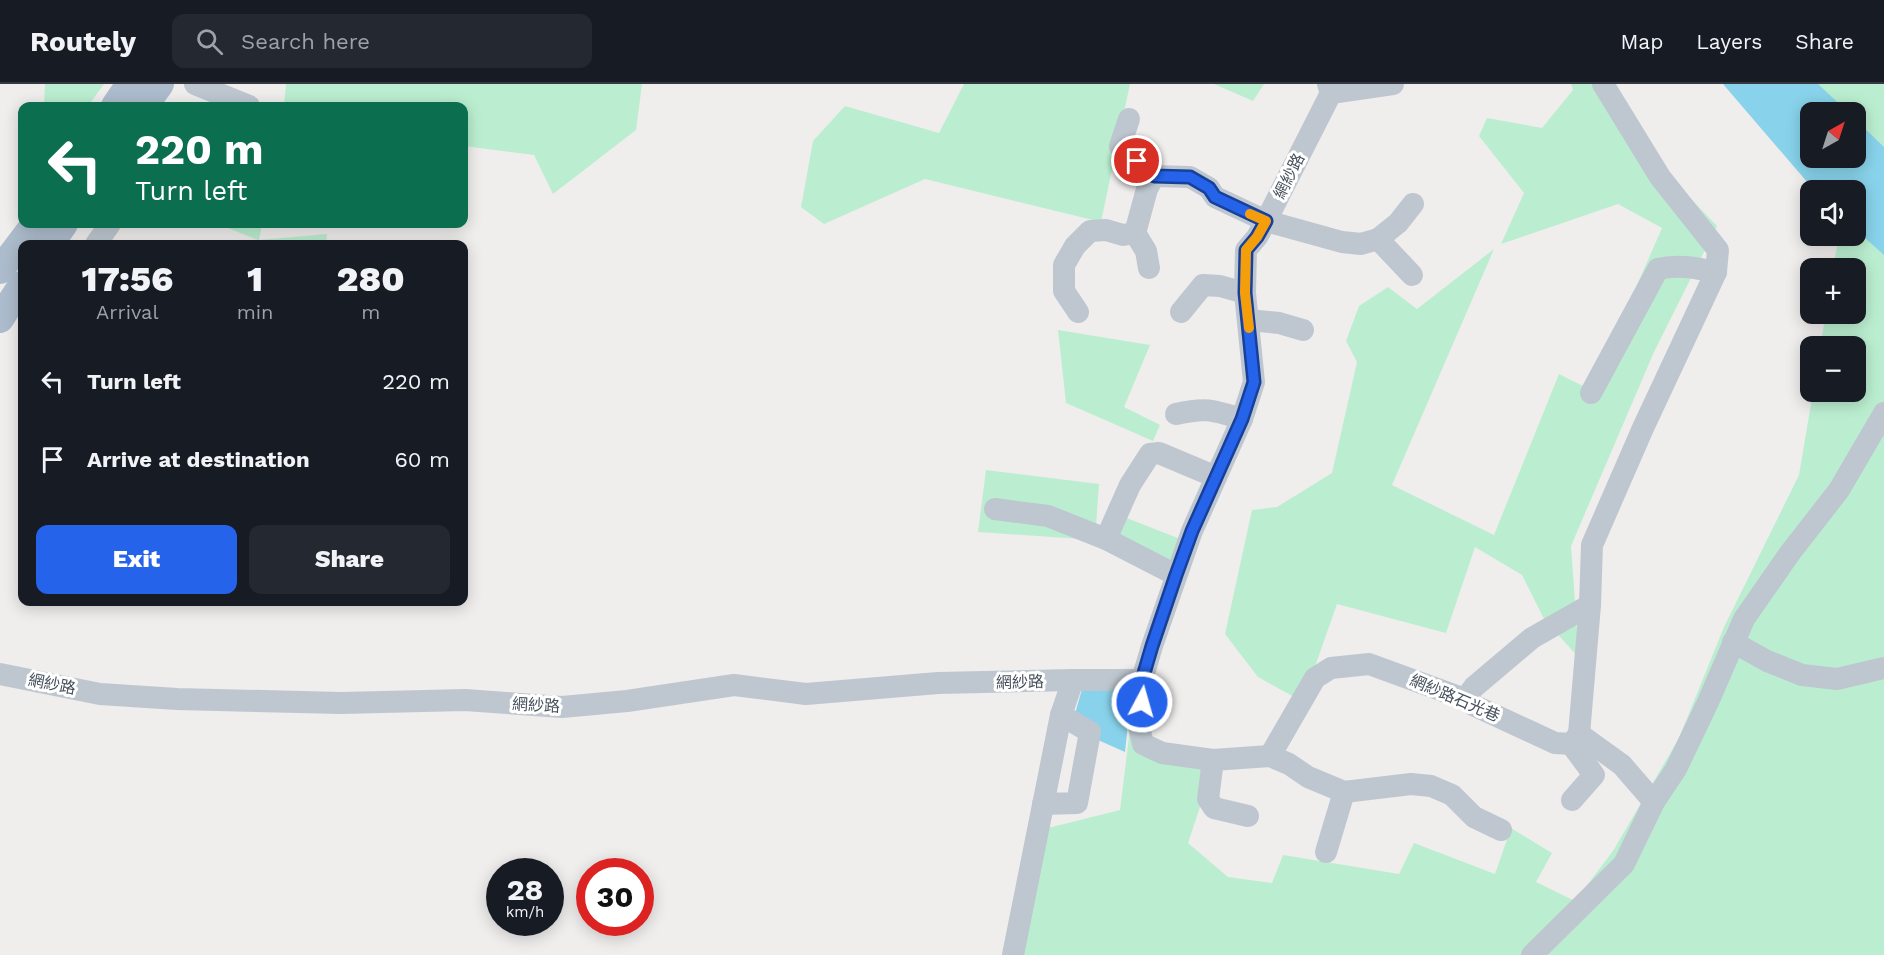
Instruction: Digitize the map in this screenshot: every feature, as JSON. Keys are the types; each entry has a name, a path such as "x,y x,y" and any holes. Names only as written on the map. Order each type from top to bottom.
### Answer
{"main road":[{"path":"118,102 130,84"},
{"path":"147,102 160,84"},
{"path":"23,240 32,228"},
{"path":"0,270 18,246"},
{"path":"0,319 18,291"}],"street":[{"path":"195,84 239,102"},
{"path":"1330,88 1393,84"},
{"path":"1572,800 1594,775 1575,739 1590,605 1592,545 1643,428 1716,272 1718,249 1660,177 1603,84"},
{"name":"網紗路","path":"0,674 100,694 177,699 340,703 465,700 562,707 627,701 734,685 806,694 938,683 1142,680 1176,575 1242,419 1254,382 1245,293 1246,250 1266,221 1330,88"},
{"path":"1129,119 1120,146 1154,176 1190,177 1209,188 1215,197 1266,221 1342,242 1361,244 1378,239 1398,224 1413,204"},
{"path":"1149,268 1146,251 1135,233 1147,189 1154,176"},
{"path":"1077,312 1064,291 1064,265 1075,246 1090,231 1106,230 1123,235 1135,233"},
{"path":"1378,239 1412,275"},
{"path":"1591,393 1658,269 1670,266 1716,272"},
{"path":"1182,312 1203,285 1220,286 1245,293"},
{"path":"1248,320 1279,323 1303,330"},
{"path":"1176,414 1198,409 1215,411 1242,419"},
{"path":"1532,955 1624,864 1654,802 1676,769 1744,619 1790,553 1839,490 1884,413"},
{"path":"1106,539 1130,485 1150,454 1159,453 1216,477"},
{"path":"995,509 1048,516 1106,539 1176,575"},
{"path":"1465,699 1474,687 1532,638 1590,605"},
{"path":"1733,642 1767,661 1802,675 1838,679 1884,668"},
{"name":"網紗路石光巷","path":"1270,756 1315,678 1332,668 1369,664 1465,699 1473,705 1555,743 1575,739 1622,765 1654,802"},
{"name":"網紗路","path":"1013,955 1061,715 1073,680"},
{"path":"1142,680 1139,727 1143,744 1161,753 1213,760 1270,756 1308,777 1344,792 1411,784 1431,786 1452,795 1474,817 1501,830"},
{"path":"1043,804 1077,803 1090,732 1061,715"},
{"path":"1213,760 1208,799 1214,808 1248,816"},
{"path":"1326,852 1344,792"}],"green space":[{"path":"45,84 104,84 91,102 44,102"},
{"path":"286,84 642,84 636,130 553,194 534,155 468,147 468,102 284,102"},
{"path":"964,84 1130,84 1101,222 925,179 824,224 801,207 813,141 845,106 939,133"},
{"path":"1214,84 1264,84 1253,101"},
{"path":"1571,84 1602,84 1624,129 1717,226 1654,352 1571,546 1579,658 1544,619 1522,575 1475,547 1446,633 1337,604 1312,675 1296,698 1258,677 1225,634 1252,510 1277,507 1332,473 1357,362 1346,341 1359,306 1388,287 1417,309 1494,249 1392,485 1494,535 1559,374 1591,390 1662,228 1618,204 1501,244 1524,193 1479,136 1487,118 1542,128 1573,90"},
{"path":"1816,84 1884,84 1884,955 1018,955 1048,828 1120,810 1137,672 1147,739 1217,756 1188,843 1228,877 1272,883 1283,855 1399,874 1414,843 1495,874 1511,828 1552,853 1536,882 1575,901 1613,851 1679,738 1724,627 1799,475 1811,402 1866,402 1866,336 1822,336 1824,324 1866,324 1866,258 1835,258 1837,246 1866,246 1866,180 1856,180 1856,168 1866,168 1866,102 1832,102"},
{"path":"228,228 261,228 258,240"},
{"path":"327,234 326,240 259,240"},
{"path":"1058,330 1150,345 1124,407 1160,425 1153,441 1066,403"},
{"path":"986,470 1099,484 1096,526 1117,534 1119,515 1188,542 1175,569 1095,540 978,532"}],"water":[{"path":"1723,84 1818,84 1837,102 1800,102 1800,168 1866,168 1866,130 1884,147 1884,255 1866,239 1866,180 1805,180"},
{"path":"1084,682 1132,686 1125,752 1071,728"}],"slow traffic":[{"path":"1249,328 1245,293 1246,250 1266,221 1250,214"}],"route":[{"path":"1137,161 1154,176 1190,177 1209,188 1215,197 1266,221 1246,250 1245,293 1254,382 1242,419 1192,531 1176,575 1142,680 1142,702"}]}
